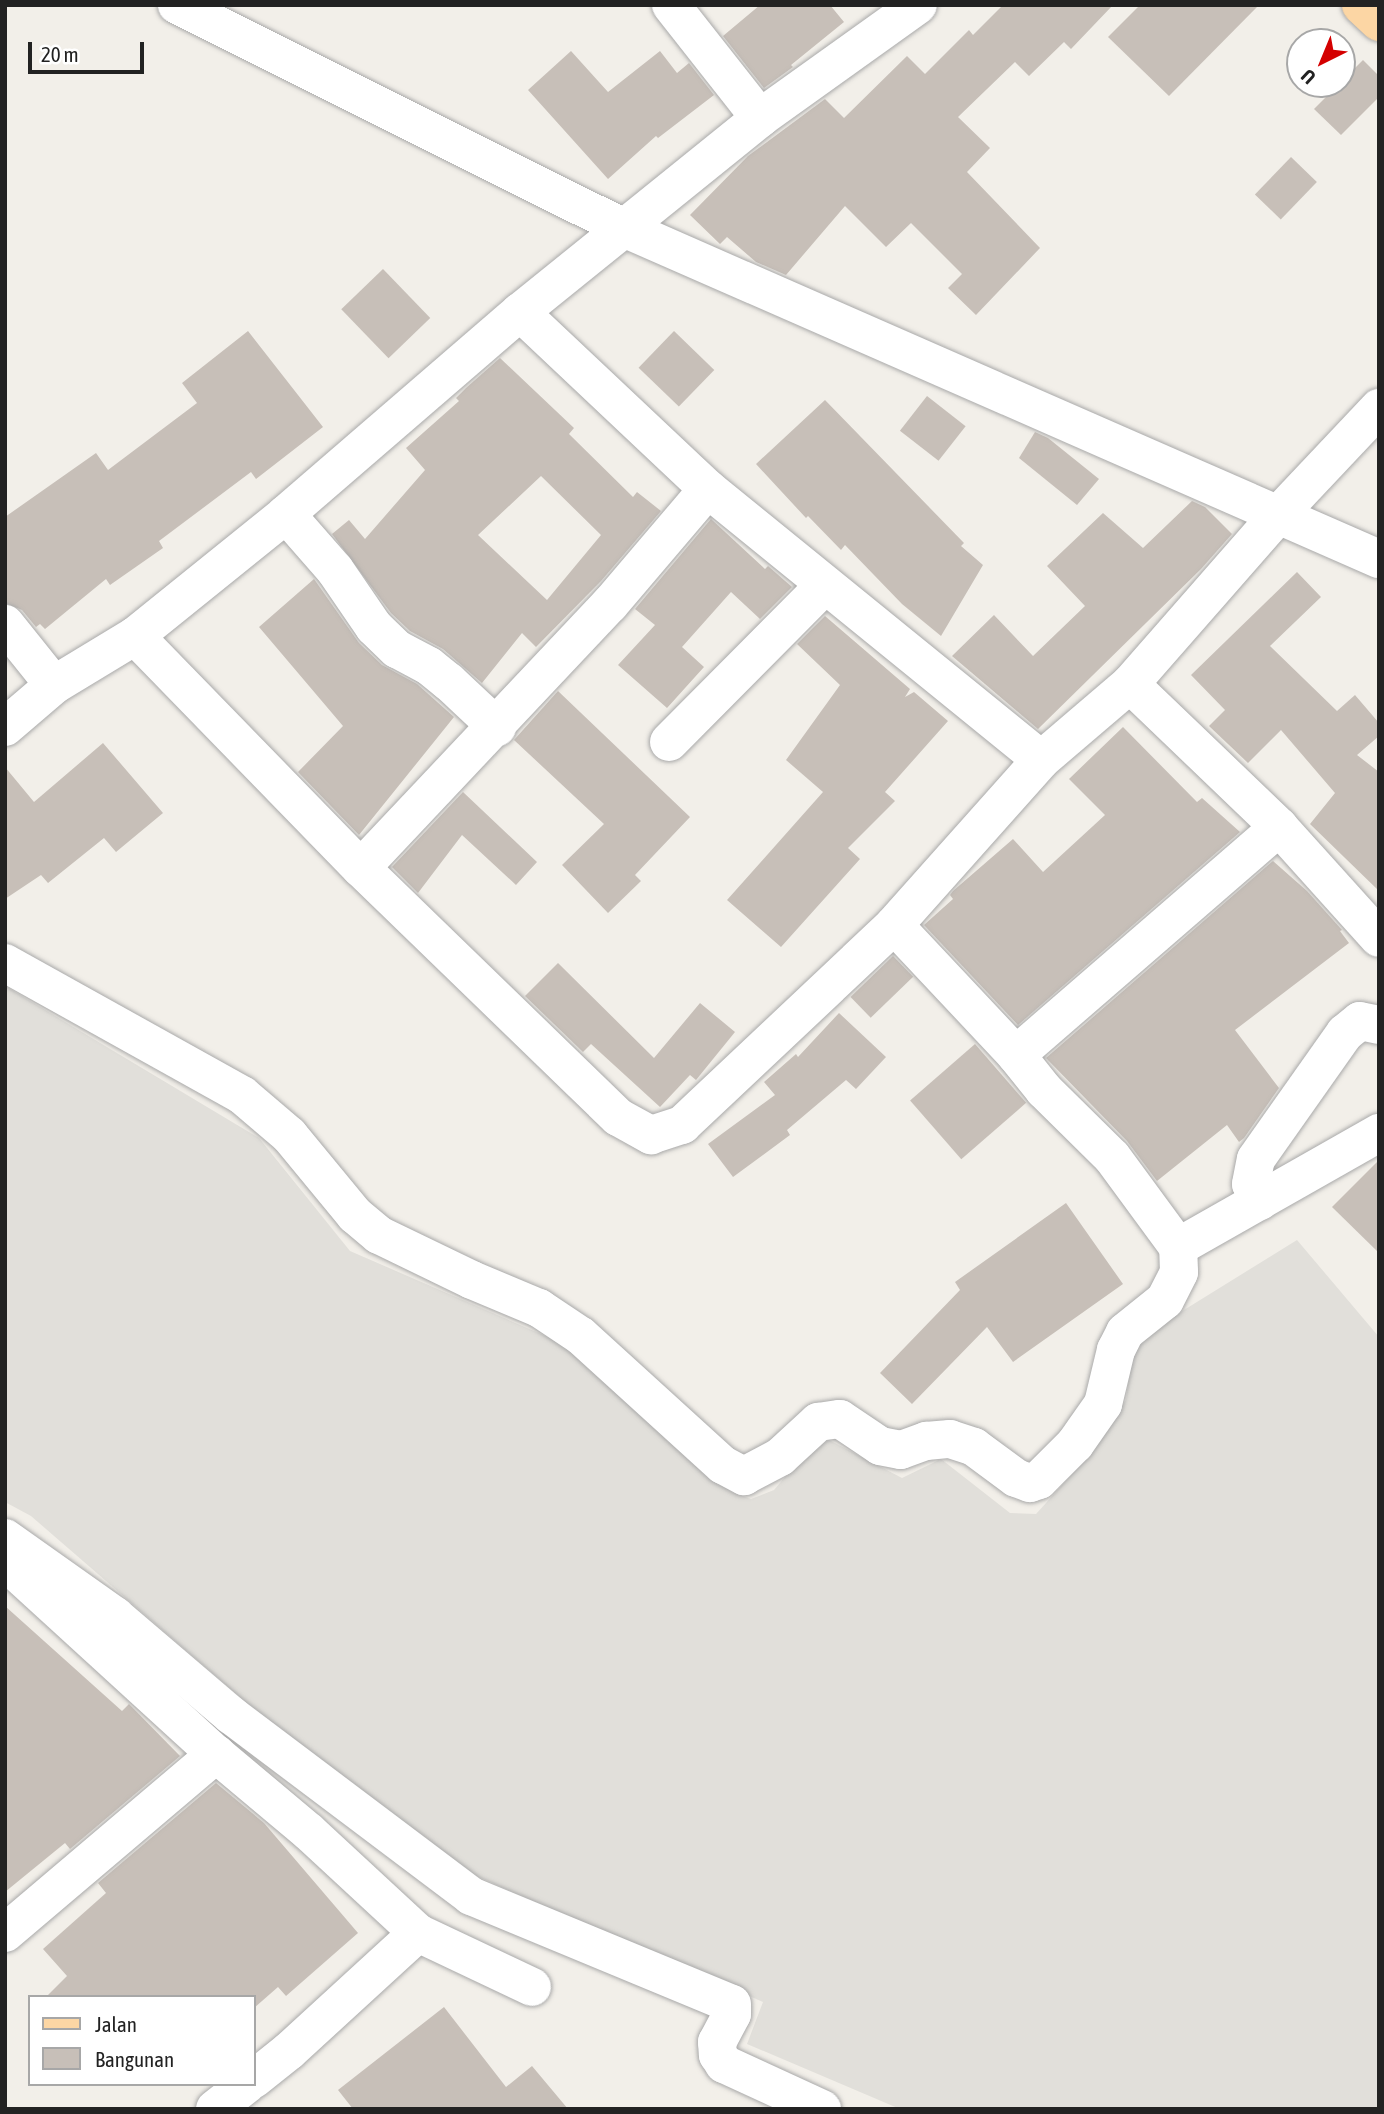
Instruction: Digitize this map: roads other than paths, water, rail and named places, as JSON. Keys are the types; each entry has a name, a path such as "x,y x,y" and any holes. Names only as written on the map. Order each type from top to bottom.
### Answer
{"main road":[{"path":"1361,5 1379,22"}],"street":[{"path":"177,5 626,229 1379,559"},
{"path":"671,5 760,118"},
{"path":"5,727 54,685 135,636 286,514 520,312 760,118 918,5"},
{"path":"520,312 708,489 1041,760"},
{"path":"135,636 361,868 618,1117 651,1135 682,1125 894,925 1041,760 1130,684 1279,514 1379,408"},
{"path":"361,868 497,727 610,604 708,489"},
{"path":"286,514 335,570 374,628 397,649 429,666 449,682 497,727"},
{"path":"669,742 825,585"},
{"path":"5,624 54,685"},
{"path":"1130,684 1279,827 1379,938"},
{"path":"1016,1055 1279,827"},
{"path":"5,963 242,1095 289,1135 355,1215 379,1235 550,1315 581,1336 723,1465 744,1476 780,1457 818,1422 840,1419 880,1446 901,1450 926,1441 950,1438 974,1447 1016,1478 1030,1483 1039,1480 1075,1444 1103,1404 1116,1350 1125,1332 1165,1300 1179,1272 1178,1247 1112,1157 1044,1090 1016,1055 894,925"},
{"path":"1260,1200 1251,1184 1256,1159 1345,1033 1360,1021 1379,1025"},
{"path":"1178,1247 1379,1133"},
{"path":"5,1538 115,1616 231,1715 471,1896 732,2004 732,2014 717,2042 718,2055 724,2064 822,2109"},
{"path":"5,1562 216,1754 309,1832 418,1933 532,1987"},
{"path":"6,1930 216,1754"},
{"path":"256,2077 289,2052 418,1933"},
{"path":"215,2109 244,2086"}]}
